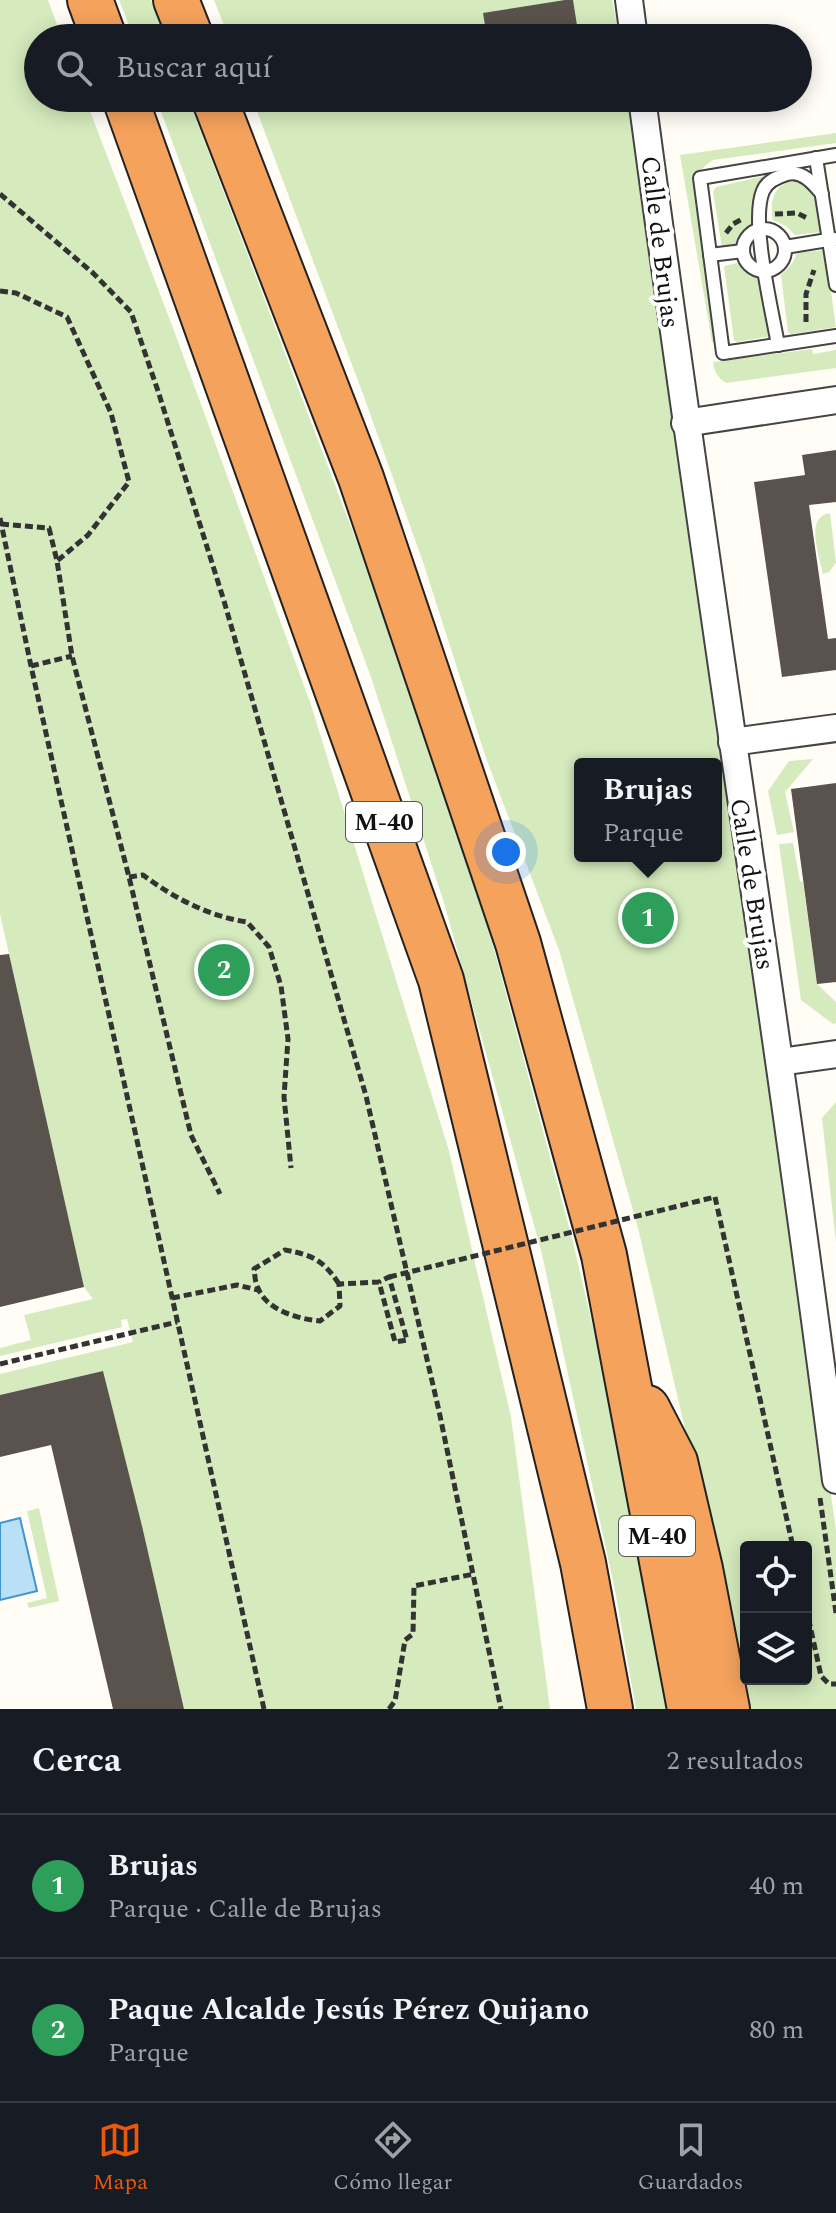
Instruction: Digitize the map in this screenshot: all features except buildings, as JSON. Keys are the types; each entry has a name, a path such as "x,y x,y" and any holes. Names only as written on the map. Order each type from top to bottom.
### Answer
{"highway":[{"path":"90,0 99,24"},
{"path":"176,0 185,24"},
{"name":"M-40","path":"130,112 441,980 583,1563 610,1709"},
{"name":"M-40","path":"219,112 361,478 518,943 604,1255 690,1709"},
{"path":"624,1363 675,1462 700,1569 727,1709"}],"street":[{"path":"629,0 632,24"},
{"name":"Calle de Brujas","path":"644,112 685,423 829,1373 836,1480"},
{"path":"685,423 836,400"},
{"path":"732,742 836,728"},
{"path":"780,1062 836,1054"}],"lane":[{"path":"836,155 700,178 723,353 836,336"},
{"path":"816,158 832,240 836,285"},
{"path":"778,345 759,229 763,189 775,177 793,172 810,180 822,194"},
{"path":"759,229 779,235 785,247 783,261 766,271 747,263 743,251 747,237 759,229"},
{"path":"785,247 832,240"},
{"path":"710,255 743,251"}],"path":[{"path":"0,194 93,273 131,312 149,365 224,601 366,1096 439,1411 501,1709"},
{"path":"809,340 805,314 811,275 818,264 832,261"},
{"path":"0,291 16,293 67,317 111,413 129,482 88,535 57,561"},
{"path":"220,1194 191,1135 72,656 49,528 1,521 264,1709"},
{"path":"31,666 72,656"},
{"path":"129,877 143,875 205,912 247,922 269,947 281,986 288,1039 284,1097 291,1168"},
{"path":"339,1284 379,1282 715,1197 792,1541"},
{"path":"172,1298 237,1285 258,1290 276,1308 298,1319 320,1321 340,1306 339,1284 329,1269 310,1254 285,1250 254,1269 258,1290"},
{"path":"379,1282 395,1342 407,1340 389,1277"},
{"path":"0,1364 177,1322"},
{"path":"389,1709 395,1701 405,1640 413,1634 414,1586 474,1574"},
{"path":"807,1613 821,1676 829,1684 836,1684"}],"green space":[{"path":"0,0 48,0 57,24 24,24 24,112 90,112 311,705 449,1151 511,1417 550,1709 184,1709 103,1371 0,1395 0,1374 133,1342 127,1319 121,1320 122,1327 0,1356 0,1348 31,1340 24,1315 93,1299 84,1287 0,914"},
{"path":"119,0 151,0 160,24 128,24"},
{"path":"214,0 612,0 617,24 223,24"},
{"path":"161,112 193,112 389,627 478,890 573,1242 608,1392 672,1709 636,1709 615,1590 541,1250 444,903 371,677"},
{"path":"257,112 633,112 836,1530 836,1709 748,1709 743,1685 812,1685 812,1541 740,1541 740,1671 638,1228 559,950 486,758 423,562"},
{"path":"836,133 836,143 713,160 698,175 694,187 717,342 712,342 680,155"},
{"path":"764,176 753,205 756,222 739,244 722,247 713,192 716,187"},
{"path":"799,180 815,195 822,232 795,235 773,220 772,205 776,192 784,184"},
{"path":"825,250 836,327 791,334 788,332 781,275 792,264 797,253"},
{"path":"742,262 763,278 772,336 737,342 734,340 724,266"},
{"path":"812,349 813,354 836,350 836,368 726,383 717,374 713,362"},
{"path":"830,513 836,563 823,574 816,529 822,516"},
{"path":"813,759 785,792 794,832 777,835 768,791 789,761"},
{"path":"793,843 800,881 803,882 817,984 836,1002 836,1023 833,1024 801,1000 779,844"},
{"path":"836,1102 836,1242 822,1118"},
{"path":"39,1508 59,1601 29,1608 27,1603 47,1598 27,1511"}],"water":[{"path":"20,1518 37,1591 0,1600 0,1523"}],"place":[{"name":"Brujas","path":"648,918"},
{"name":"Paque Alcalde Jesús Pérez Quijano","path":"224,970"}]}
